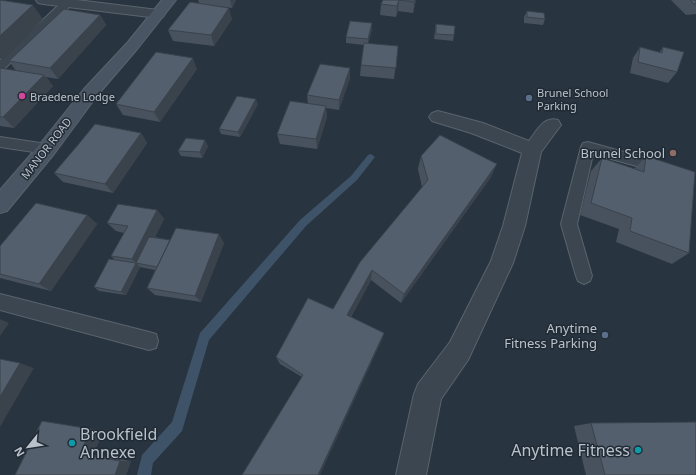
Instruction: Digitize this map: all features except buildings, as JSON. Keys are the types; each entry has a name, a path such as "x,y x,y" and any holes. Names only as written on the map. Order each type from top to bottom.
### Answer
{"main road":[{"name":"MANOR ROAD","path":"0,205 47,149 90,93 133,45 163,7"}],"street":[{"path":"43,0 67,3 163,7"},
{"path":"438,117 477,128 532,150"},
{"path":"411,475 428,394 459,351 502,263 514,226 532,150 552,125"}],"lane":[{"path":"0,66 67,3"},
{"path":"0,142 47,149"},
{"path":"584,276 569,224 588,147 667,170"},
{"path":"0,302 148,341"}],"waterway":[{"path":"144,475 147,460 177,426 204,337 303,223 354,178 371,157"}],"place":[{"name":"Braedene Lodge","path":"22,96"},
{"name":"Brunel School Parking","path":"529,98"},
{"name":"Brunel School","path":"673,153"},
{"name":"Anytime Fitness Parking","path":"605,335"},
{"name":"Brookfield Annexe","path":"72,443"},
{"name":"Anytime Fitness","path":"638,450"}]}
